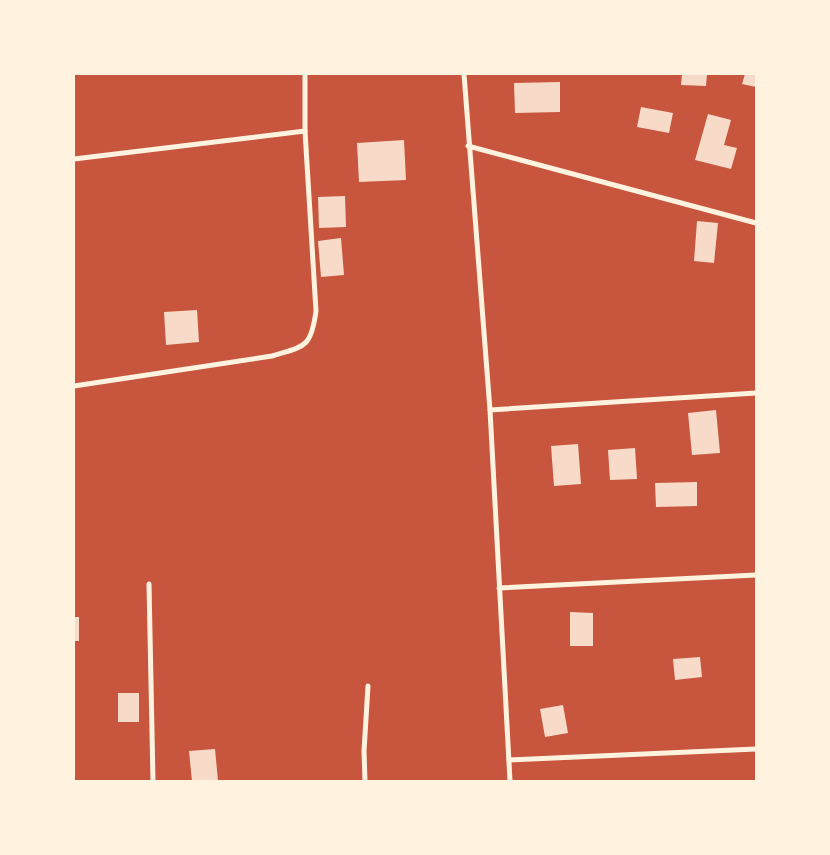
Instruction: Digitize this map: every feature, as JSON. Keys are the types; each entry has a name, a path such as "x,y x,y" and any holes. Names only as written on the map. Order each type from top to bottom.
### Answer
{"street":[{"path":"74,386 272,356 300,348 313,334 316,311 305,131 305,74"},
{"path":"464,74 468,146 490,410 510,781"},
{"path":"74,158 305,131"},
{"path":"468,146 756,223"},
{"path":"490,410 756,393"},
{"path":"499,588 756,575"},
{"path":"149,584 154,781"},
{"path":"365,781 364,751 368,686"},
{"path":"509,760 756,749"}],"building":[{"path":"682,74 707,74 706,86 681,85"},
{"path":"745,74 756,74 756,87 742,84"},
{"path":"560,82 560,112 515,113 514,83"},
{"path":"641,107 673,113 669,133 637,127"},
{"path":"708,114 731,120 724,145 737,148 731,169 695,160"},
{"path":"404,140 406,180 359,182 357,143"},
{"path":"345,196 346,227 319,228 318,197"},
{"path":"697,221 718,223 714,263 694,261"},
{"path":"341,238 344,275 321,277 318,241"},
{"path":"197,310 199,342 166,345 164,312"},
{"path":"716,410 720,453 692,455 688,413"},
{"path":"578,444 581,484 554,486 551,446"},
{"path":"635,448 637,479 610,480 608,450"},
{"path":"697,482 697,506 656,507 655,483"},
{"path":"570,612 593,613 593,646 570,646"},
{"path":"74,617 79,617 79,641 74,641"},
{"path":"700,657 702,677 675,680 673,659"},
{"path":"118,693 139,693 139,722 118,722"},
{"path":"563,705 568,733 545,737 540,709"},
{"path":"215,749 218,781 192,781 189,751"}]}
